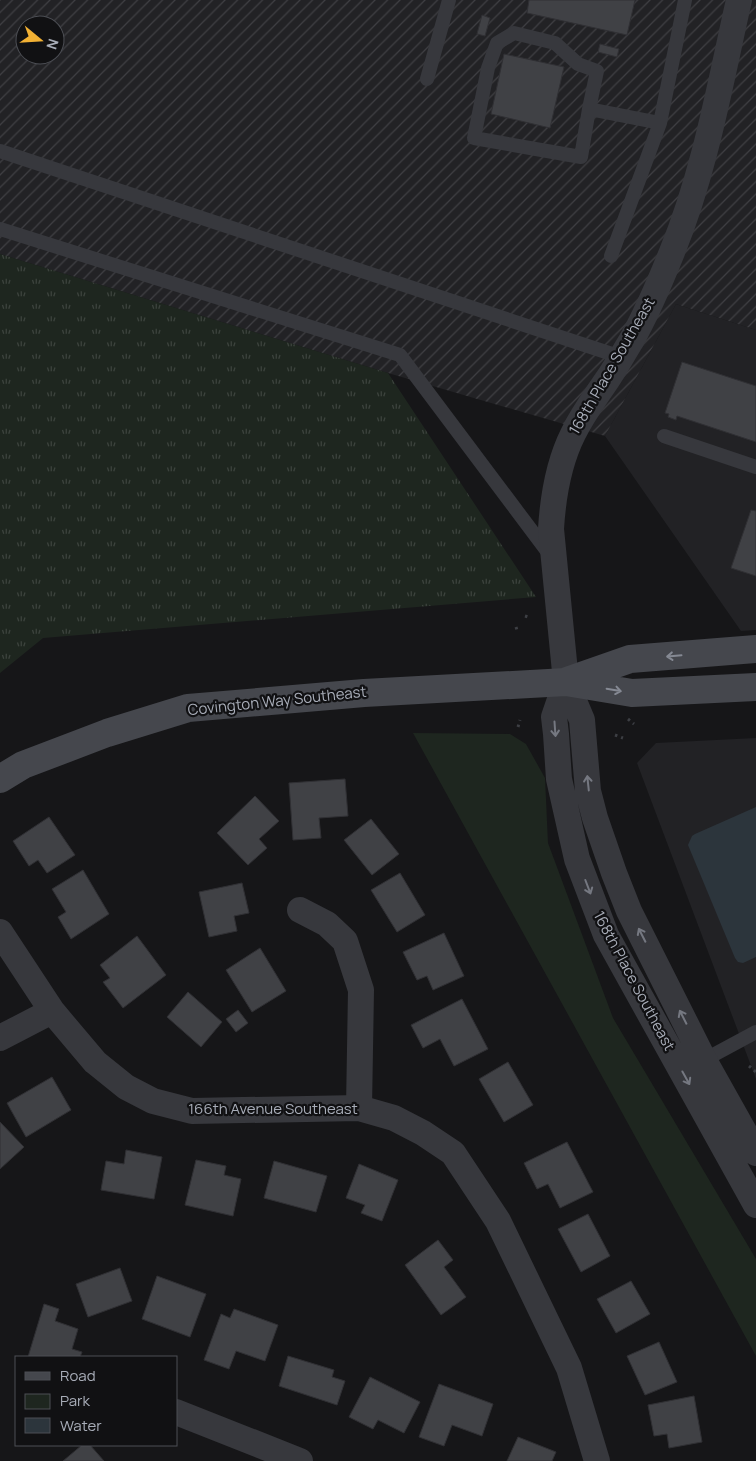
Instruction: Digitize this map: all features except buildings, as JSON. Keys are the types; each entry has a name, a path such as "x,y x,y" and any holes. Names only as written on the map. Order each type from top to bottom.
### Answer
{"street":[{"name":"168th Place Southeast","path":"739,0 703,158 690,205 654,296 632,339 607,381 582,415 572,434 557,478 551,529 566,682 582,720 588,791 595,818 629,911 704,1060 756,1152"},
{"name":"Covington Way Southeast","path":"566,682 630,659 756,649"},
{"name":"168th Place Southeast","path":"566,682 554,717 559,779 577,860 606,935 756,1205"},
{"name":"Covington Way Southeast","path":"0,779 23,765 107,733 188,708 364,693 566,682 632,693 756,687"},
{"path":"300,910 327,924 345,941 361,990 359,1108"},
{"name":"166th Avenue Southeast","path":"0,932 52,1011 95,1062 126,1087 153,1101 192,1111 359,1108 394,1118 423,1133 454,1153 498,1221 569,1368 597,1461"},
{"path":"0,1038 52,1011"},
{"path":"178,1413 300,1461"}],"lane":[{"path":"427,79 449,0"},
{"path":"611,256 660,123 685,0"},
{"path":"514,33 555,42 578,64 597,70 590,109 581,157 474,138 488,68 497,43 514,33"},
{"path":"590,109 660,123"},
{"path":"0,151 621,357"},
{"path":"0,229 400,355 554,560"},
{"path":"664,436 756,468"},
{"path":"704,1060 756,1032"}],"path":[{"path":"525,616 531,618"},
{"path":"516,627 518,633"},
{"path":"628,719 634,724"},
{"path":"518,727 520,720"},
{"path":"615,735 623,738"},
{"path":"749,1066 756,1072"}],"shaded area":[{"path":"0,0 756,0 756,330 676,304 605,436 388,373 0,254"},
{"path":"676,304 756,330 756,630 741,631 605,436"},
{"path":"756,738 756,1079 637,763 656,743"}],"green space":[{"path":"0,254 388,373 536,597 43,638 0,673"},
{"path":"413,733 510,734 526,744 545,778 548,843 613,1018 756,1259 756,1356"}],"water":[{"path":"756,807 756,957 743,963 738,962 735,958 688,845 695,834"}]}
